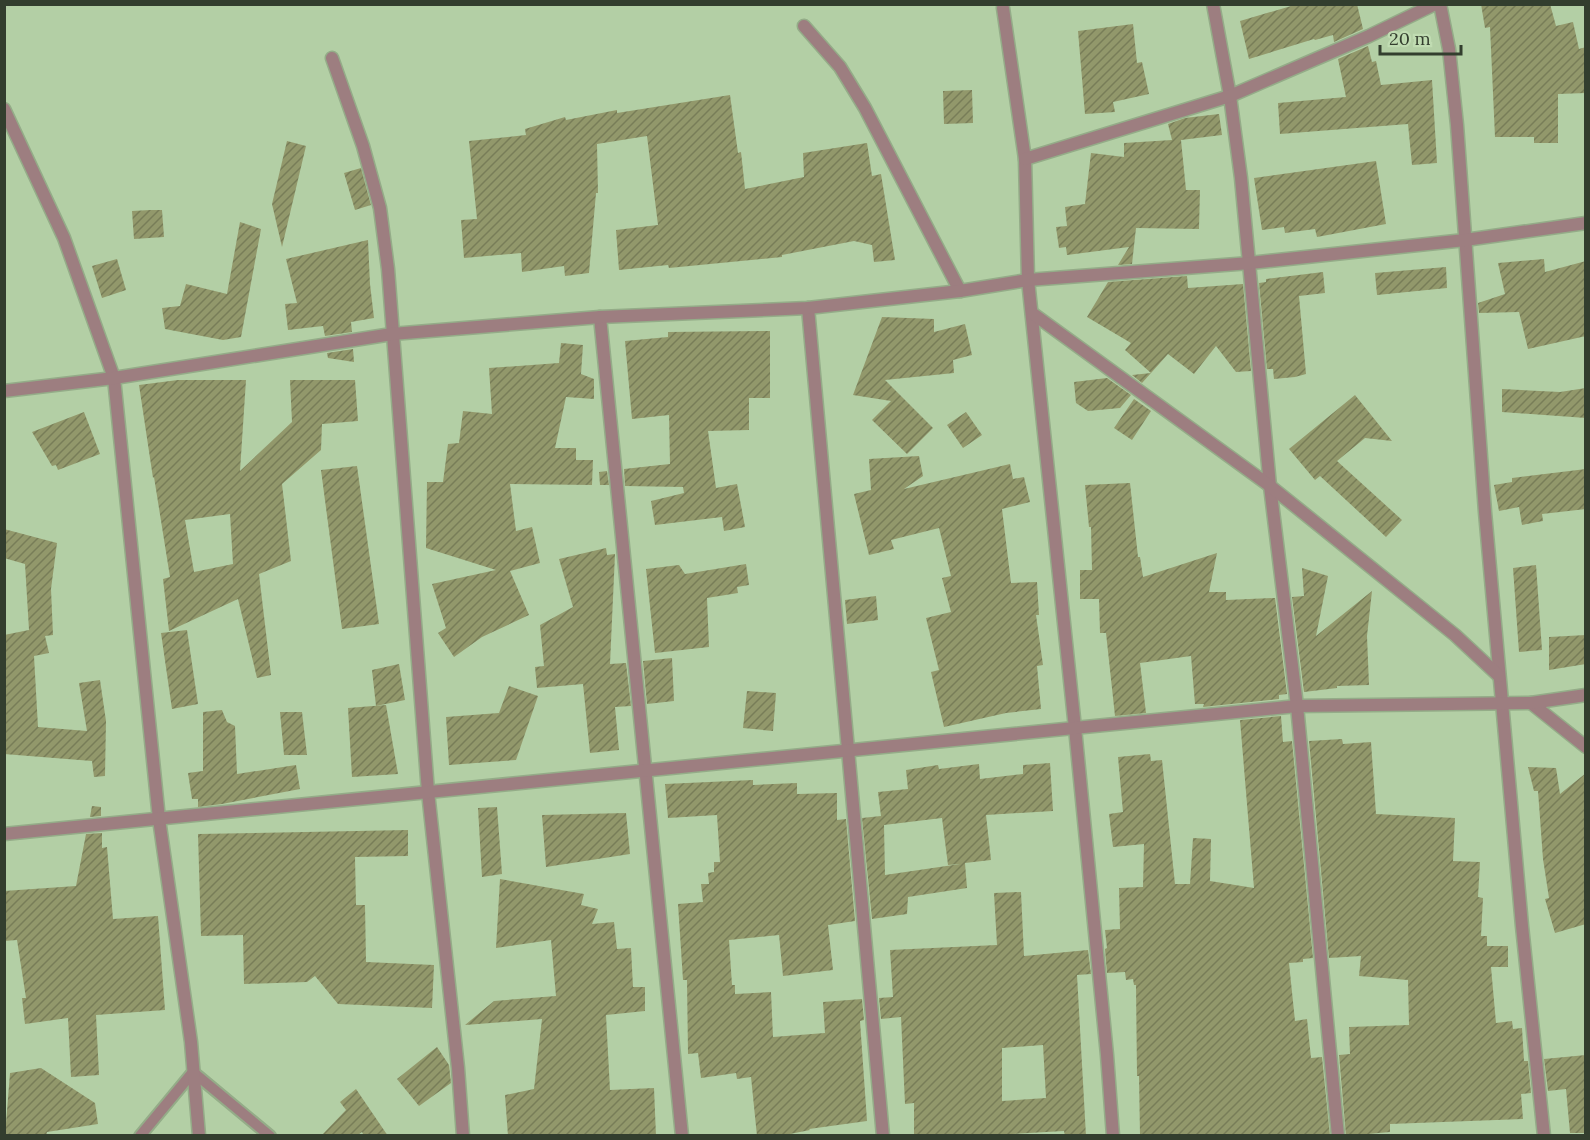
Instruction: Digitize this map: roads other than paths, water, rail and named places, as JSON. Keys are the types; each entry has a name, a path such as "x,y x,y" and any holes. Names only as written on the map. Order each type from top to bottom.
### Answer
{"street":[{"path":"1213,4 1230,96 1250,263 1270,486 1297,706 1338,1136"},
{"path":"1025,159 1230,96 1370,36 1435,4"},
{"path":"1440,4 1449,49 1457,125 1499,676 1544,1136"},
{"path":"1004,8 1025,159 1028,280 1075,728 1113,1136"},
{"path":"804,26 840,67 865,108 960,291"},
{"path":"332,58 363,146 380,208 388,269 428,792 458,1068 463,1136"},
{"path":"4,109 64,238 114,378 159,819 191,1042 199,1136"},
{"path":"4,391 114,378 392,334 600,317 808,308 960,291 1028,280 1250,263 1465,240 1586,223"},
{"path":"808,308 883,1136"},
{"path":"1032,313 1270,486 1455,635 1499,676"},
{"path":"600,317 682,1136"},
{"path":"4,834 1297,706 1531,703 1586,695"},
{"path":"1531,703 1586,747"}],"lane":[{"path":"140,1136 193,1072 270,1136"}]}
